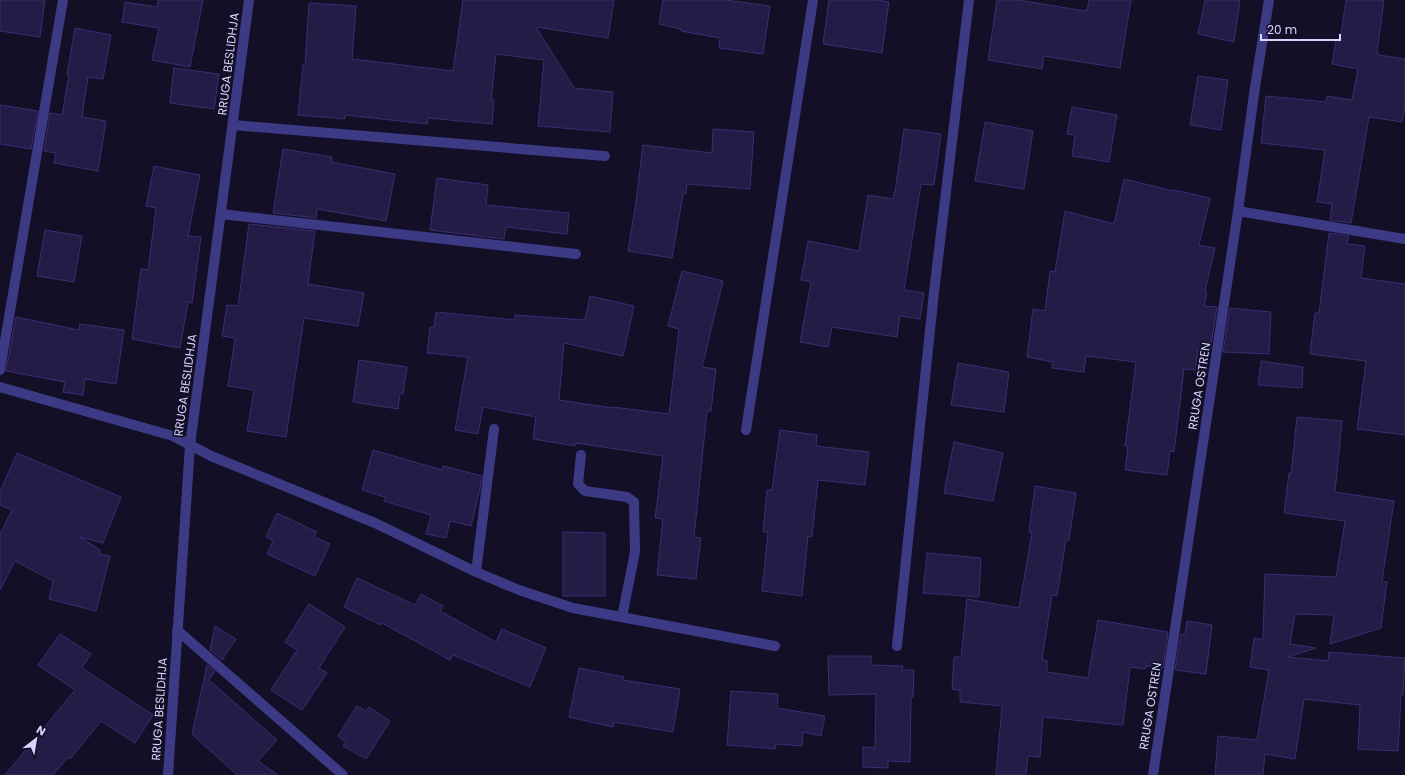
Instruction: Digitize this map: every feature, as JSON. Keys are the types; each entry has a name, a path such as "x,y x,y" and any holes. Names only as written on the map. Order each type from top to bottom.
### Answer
{"street":[{"path":"0,370 63,0"},
{"name":"RRUGA BESLIDHJA","path":"168,775 190,445 249,0"},
{"path":"746,430 813,0"},
{"path":"896,646 934,292 969,0"},
{"name":"RRUGA OSTREN","path":"1153,775 1269,0"},
{"path":"233,125 605,156"},
{"path":"1238,211 1405,239"},
{"path":"221,214 576,254"},
{"path":"0,387 173,436 211,456 375,523 476,572 519,590 573,608 775,646"},
{"path":"476,572 494,429"},
{"path":"581,455 578,484 586,491 627,497 634,502 635,552 622,617"},
{"path":"177,630 343,775"}],"building":[{"path":"0,0 45,0 40,37 0,31"},
{"path":"158,0 203,0 190,67 152,60 159,28 122,22 125,2 157,7"},
{"path":"463,0 614,0 608,38 536,27 574,88 613,92 610,132 538,126 544,60 496,54 491,100 494,100 492,124 428,118 427,124 345,115 345,119 298,115 303,65 305,65 309,3 356,6 352,59 453,71"},
{"path":"663,0 726,0 770,6 763,54 719,48 720,38 681,31 681,29 659,24"},
{"path":"829,0 877,0 889,2 882,53 823,44"},
{"path":"997,0 1018,0 1087,11 1089,0 1131,0 1120,68 1044,56 1042,69 988,60"},
{"path":"1205,0 1240,0 1234,42 1198,34"},
{"path":"1346,0 1384,0 1377,53 1379,53 1379,55 1405,59 1405,104 1402,122 1369,117 1351,223 1330,220 1332,204 1317,202 1325,150 1261,143 1266,96 1326,102 1327,96 1352,100 1358,69 1332,64 1336,40 1340,41"},
{"path":"75,28 111,35 103,79 88,77 82,117 106,121 98,171 54,163 56,153 44,151 50,113 62,115"},
{"path":"174,68 219,74 214,109 170,103"},
{"path":"1198,76 1228,80 1221,130 1190,125"},
{"path":"0,105 38,111 31,149 0,144"},
{"path":"1072,107 1117,115 1109,162 1072,156 1075,135 1067,134"},
{"path":"985,122 1033,131 1024,189 975,181"},
{"path":"713,129 754,132 750,189 687,184 686,194 683,194 672,258 628,251 643,145 712,153"},
{"path":"904,129 941,134 934,185 921,184 904,290 924,293 920,319 900,316 897,337 832,327 828,347 800,342 811,282 801,280 808,241 859,251 868,195 893,199"},
{"path":"283,149 332,157 331,162 395,174 386,221 317,209 316,218 273,213"},
{"path":"154,166 200,175 188,236 201,237 192,303 188,302 180,348 132,339 141,269 148,270 156,208 146,206"},
{"path":"437,178 488,185 486,205 569,213 567,234 506,227 504,239 430,230"},
{"path":"1124,179 1210,198 1199,245 1215,248 1205,291 1207,292 1204,306 1217,307 1210,351 1198,350 1195,370 1184,369 1174,452 1170,451 1167,475 1125,470 1128,446 1125,446 1136,362 1086,356 1084,372 1052,368 1053,362 1027,357 1033,309 1045,311 1050,271 1055,272 1065,211 1114,224"},
{"path":"249,224 315,231 308,284 364,293 358,326 304,318 286,437 247,431 254,390 228,386 235,338 222,336 227,305 238,306"},
{"path":"45,230 82,236 74,282 37,276"},
{"path":"1329,233 1349,236 1347,244 1365,246 1361,278 1405,284 1405,435 1357,429 1366,361 1310,354 1315,313 1319,313"},
{"path":"682,271 723,281 702,367 716,369 711,411 707,411 694,537 701,538 696,579 657,575 663,519 655,518 663,456 576,443 575,446 533,439 536,417 483,407 478,434 455,430 468,357 427,353 430,327 434,327 436,312 515,320 515,315 585,320 590,296 634,306 623,356 564,343 559,400 612,408 669,414 679,329 668,326"},
{"path":"1230,308 1271,312 1269,354 1223,352"},
{"path":"16,317 79,330 80,324 124,330 116,384 85,379 83,395 63,392 65,382 6,371"},
{"path":"359,360 407,367 403,394 400,394 398,409 353,402"},
{"path":"1261,361 1303,367 1302,388 1258,385"},
{"path":"958,363 1009,372 1004,412 951,405"},
{"path":"1297,417 1342,421 1335,492 1394,501 1382,581 1387,582 1381,628 1330,644 1334,615 1295,614 1290,644 1316,648 1288,657 1328,661 1329,652 1405,658 1403,695 1401,695 1398,751 1358,749 1360,705 1304,699 1295,759 1265,754 1263,775 1215,775 1218,736 1257,740 1269,670 1250,667 1254,638 1263,640 1265,574 1336,577 1345,521 1284,513 1289,473 1291,474"},
{"path":"780,430 817,435 816,446 869,452 865,485 818,480 812,537 808,536 802,596 762,591 768,532 763,532 767,490 772,490"},
{"path":"954,442 1003,453 993,501 944,493"},
{"path":"373,450 442,470 443,466 482,476 471,526 450,521 446,538 426,534 431,515 384,501 385,497 362,490"},
{"path":"17,453 121,497 103,543 80,537 100,550 99,554 110,556 96,611 49,599 53,581 15,561 0,590 0,534 12,510 0,505 0,492"},
{"path":"1035,486 1076,493 1069,540 1066,540 1057,596 1052,595 1042,660 1047,661 1047,672 1088,678 1098,620 1168,632 1163,668 1146,666 1145,669 1130,667 1123,725 1043,717 1040,757 1028,756 1026,775 996,775 1002,706 960,702 960,690 952,689 954,657 961,657 967,599 1019,608 1032,533 1029,532"},
{"path":"277,513 317,532 314,537 330,544 315,576 267,554 273,541 266,537"},
{"path":"563,532 605,533 605,596 563,596"},
{"path":"927,553 981,558 979,597 923,593"},
{"path":"357,578 415,605 421,594 443,606 440,611 496,642 502,629 546,648 530,687 453,655 450,660 382,623 381,625 344,607"},
{"path":"309,604 345,627 319,668 327,673 302,710 271,690 297,650 285,642"},
{"path":"1187,621 1212,625 1206,674 1175,670 1181,634 1185,635"},
{"path":"215,626 236,639 222,660 210,650"},
{"path":"60,634 91,654 82,668 153,715 135,743 101,721 70,759 68,757 53,775 5,775 75,690 38,665"},
{"path":"828,656 871,656 871,665 903,666 902,670 914,670 913,697 911,697 910,762 888,761 888,768 863,767 863,747 875,748 876,694 829,695"},
{"path":"207,665 215,671 209,680 277,740 258,761 278,775 237,775 192,734"},
{"path":"579,668 624,677 623,680 680,689 673,732 614,722 613,727 569,717"},
{"path":"731,691 778,694 777,708 825,716 821,736 803,732 802,746 776,744 775,749 727,745"},
{"path":"357,706 366,711 369,707 390,721 366,759 343,746 346,742 338,736"}]}
